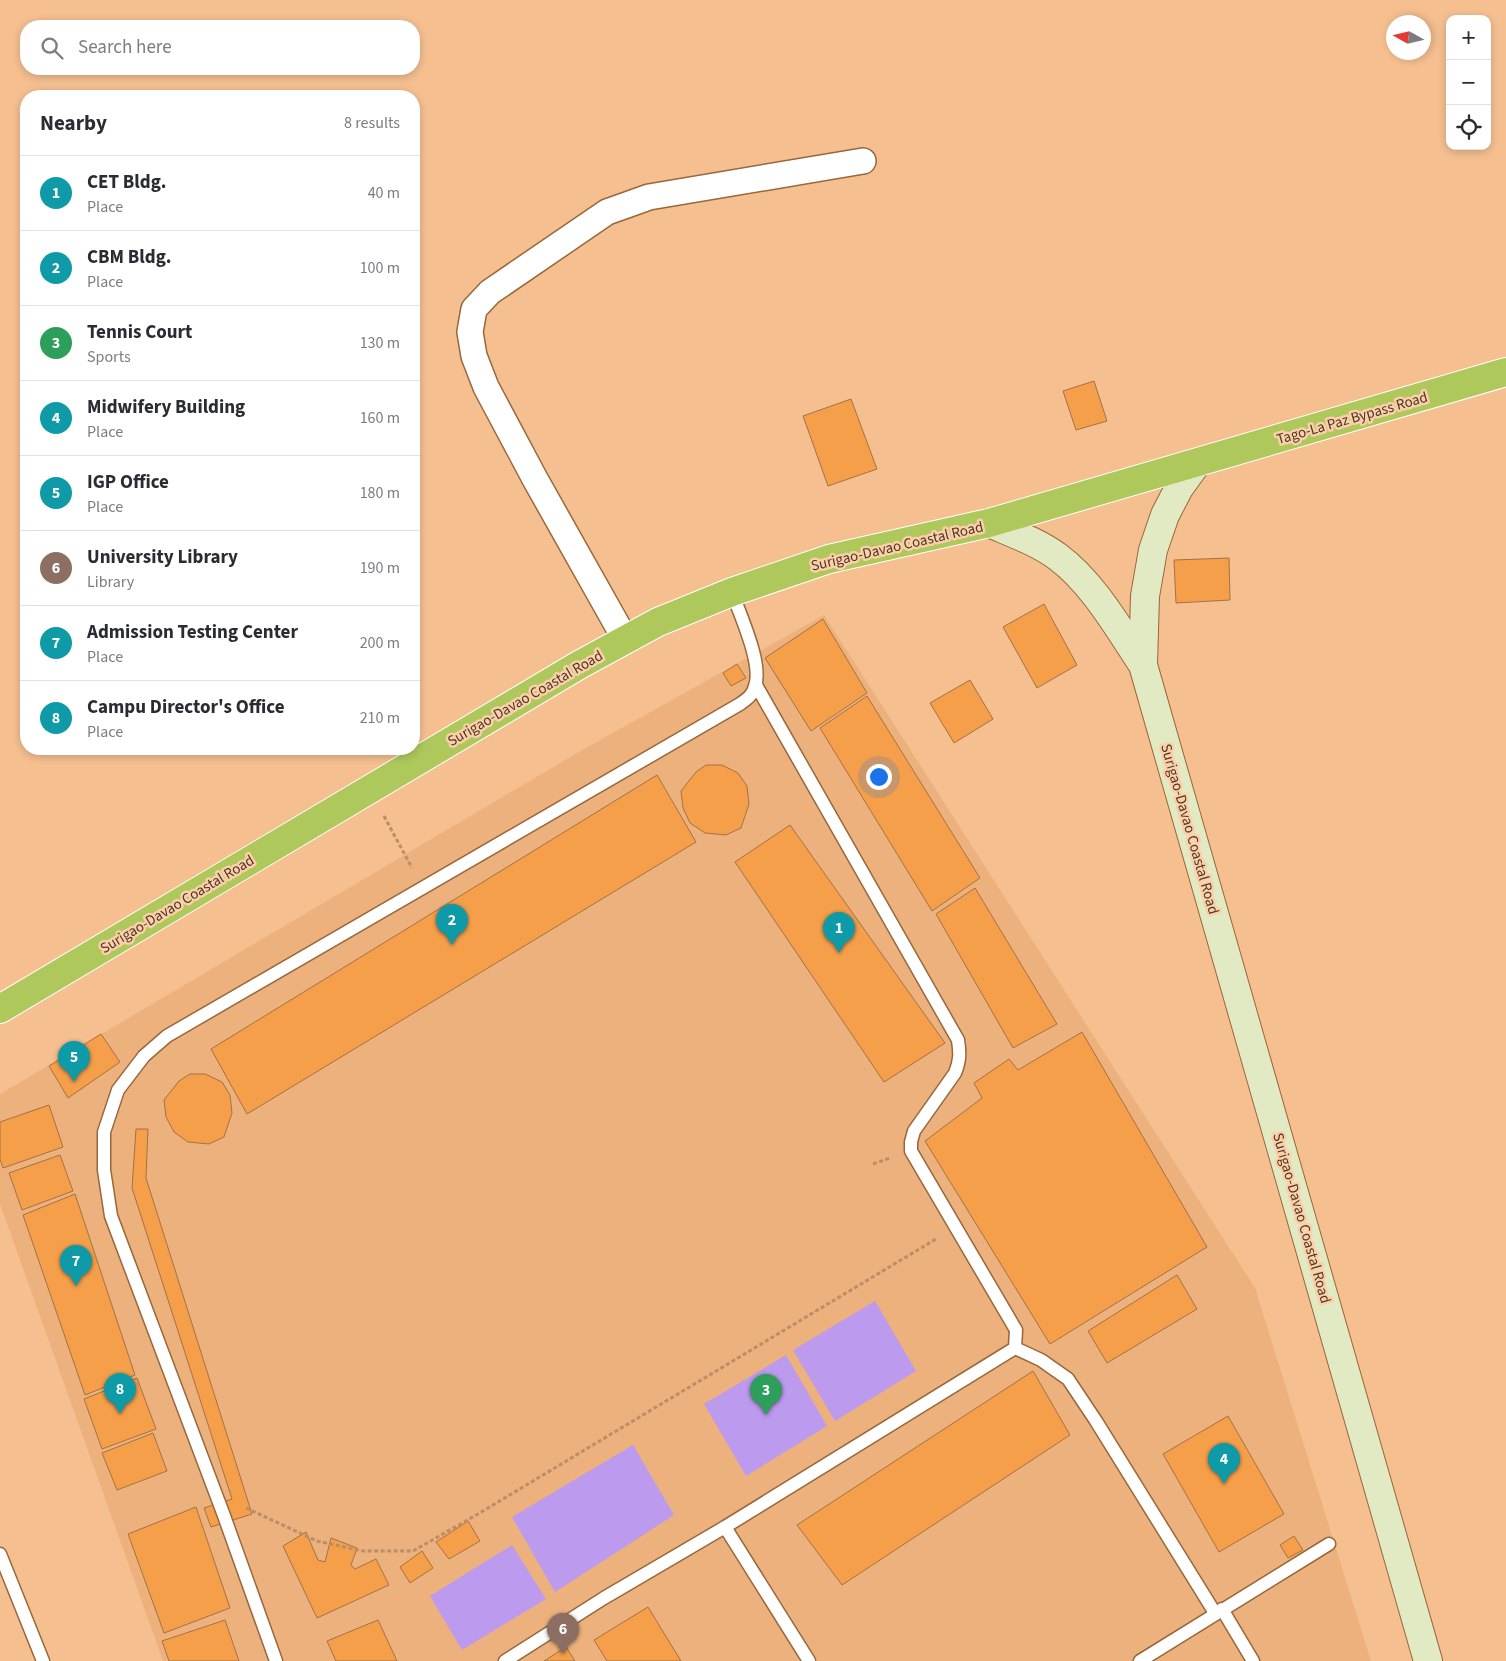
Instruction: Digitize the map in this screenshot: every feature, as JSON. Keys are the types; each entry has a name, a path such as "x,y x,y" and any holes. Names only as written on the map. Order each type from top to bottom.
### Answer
{"highway":[{"name":"Tago-La Paz Bypass Road","path":"989,523 1506,372"},
{"name":"Surigao-Davao Coastal Road","path":"0,1008 579,665 658,622 732,592 829,560 989,523"}],"main road":[{"path":"1143,665 1145,596 1153,550 1165,515 1179,488 1197,463"},
{"name":"Surigao-Davao Coastal Road","path":"989,523 1029,540 1058,557 1103,604 1143,665 1428,1661"}],"street":[{"path":"625,639 535,479 486,387 474,356 470,332 474,309 490,292 607,212 649,197 863,161"}],"lane":[{"path":"276,1661 223,1513 111,1216 104,1170 104,1132 118,1090 144,1056 167,1036 740,704 750,696 756,686 757,671 754,655 732,592"},
{"path":"756,686 958,1040 960,1052 955,1073 914,1130 911,1151 1016,1330 1015,1348"},
{"path":"505,1661 604,1598 725,1527 1015,1348"},
{"path":"1015,1348 1041,1360 1068,1379 1253,1661"},
{"path":"725,1527 809,1661"},
{"path":"1140,1661 1329,1544"},
{"path":"0,1554 43,1661"}],"path":[{"path":"370,789 422,888"},
{"path":"873,1164 911,1151"},
{"path":"243,1507 317,1541 363,1551 413,1551 478,1514 956,1227"}],"shaded area":[{"path":"824,615 1255,1288 1371,1661 163,1661 0,1204 0,1094 577,753"},
{"path":"875,1301 916,1371 835,1421 793,1350"},
{"path":"786,1355 827,1426 746,1476 704,1404"},
{"path":"633,1445 674,1515 555,1592 512,1517"},
{"path":"512,1545 546,1599 462,1650 430,1596"}],"building":[{"path":"1094,381 1107,421 1076,430 1063,391"},
{"path":"851,399 877,469 828,486 803,416"},
{"path":"1229,558 1230,600 1176,603 1174,560"},
{"path":"1044,604 1077,665 1037,688 1003,627"},
{"path":"823,619 867,693 811,731 765,658"},
{"path":"737,664 746,678 731,686 723,673"},
{"path":"970,680 993,719 954,743 930,703"},
{"path":"867,696 980,878 932,911 820,728"},
{"path":"706,765 722,765 738,773 747,786 749,804 741,828 726,835 705,833 690,823 683,808 681,791 696,772"},
{"path":"657,775 696,842 247,1114 211,1049"},
{"path":"790,825 945,1043 884,1082 735,862"},
{"path":"975,888 1057,1024 1013,1048 936,914"},
{"path":"1082,1032 1207,1247 1050,1344 925,1141 982,1098 974,1083 1009,1059 1018,1070"},
{"path":"101,1034 120,1062 68,1098 49,1066"},
{"path":"190,1074 205,1074 222,1082 230,1095 232,1113 224,1137 209,1144 188,1142 174,1132 166,1117 164,1100 179,1081"},
{"path":"49,1105 63,1147 3,1168 0,1159 0,1122"},
{"path":"136,1129 148,1129 146,1178 252,1514 211,1527 204,1508 232,1499 132,1188"},
{"path":"60,1155 73,1191 22,1210 9,1173"},
{"path":"75,1194 135,1375 85,1395 23,1215"},
{"path":"1177,1275 1197,1309 1107,1363 1088,1331"},
{"path":"1033,1371 1070,1435 842,1585 797,1525"},
{"path":"137,1378 156,1429 102,1449 84,1399"},
{"path":"1228,1416 1284,1514 1219,1552 1163,1454"},
{"path":"153,1433 167,1471 117,1490 102,1453"},
{"path":"196,1507 230,1608 164,1633 128,1534"},
{"path":"468,1521 480,1541 449,1559 436,1542"},
{"path":"306,1532 318,1560 325,1562 331,1538 357,1548 351,1565 355,1569 376,1559 389,1585 317,1618 283,1546"},
{"path":"1294,1536 1303,1550 1288,1558 1280,1545"},
{"path":"422,1551 433,1568 410,1583 400,1567"},
{"path":"648,1607 681,1661 607,1661 594,1640"},
{"path":"225,1620 239,1661 169,1661 162,1641"},
{"path":"378,1620 397,1661 336,1661 327,1641"},
{"path":"566,1647 575,1661 544,1661"}],"place":[{"name":"CBM Bldg.","path":"452,945"},
{"name":"CET Bldg.","path":"839,953"},
{"name":"IGP Office","path":"74,1082"},
{"name":"Admission Testing Center","path":"76,1286"},
{"name":"Campu Director's Office","path":"120,1414"},
{"name":"Tennis Court","path":"766,1415"},
{"name":"Midwifery Building","path":"1224,1484"},
{"name":"University Library","path":"563,1654"}]}
